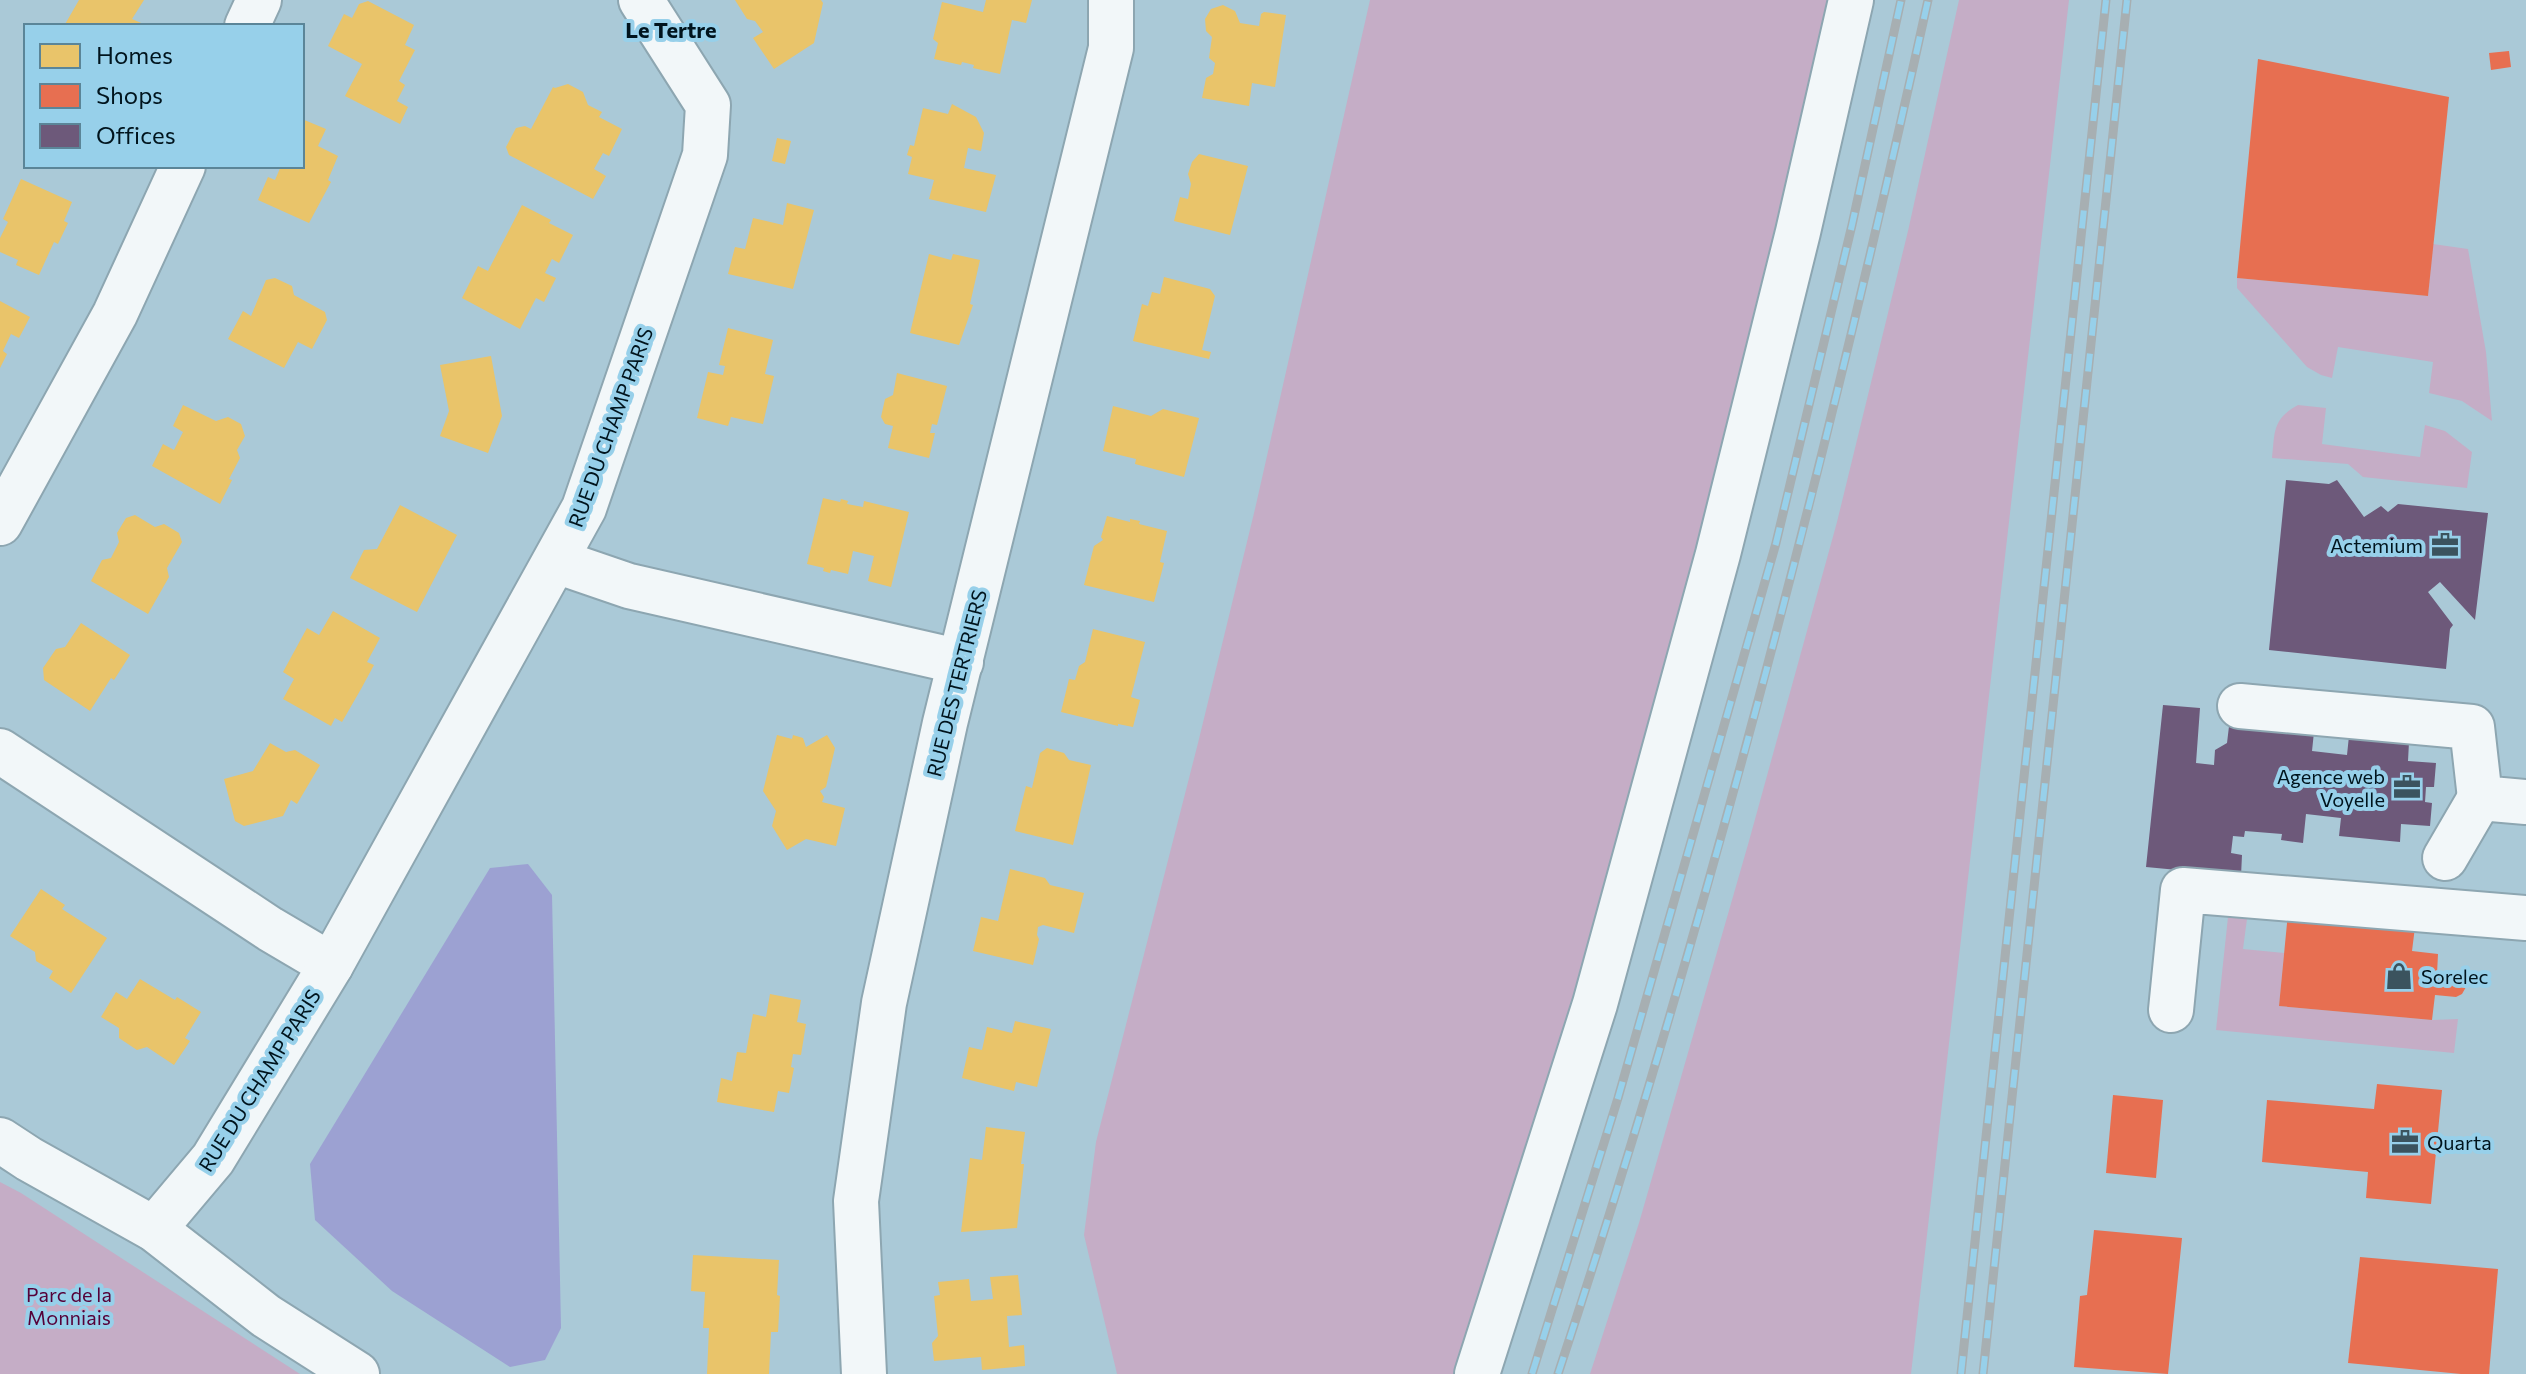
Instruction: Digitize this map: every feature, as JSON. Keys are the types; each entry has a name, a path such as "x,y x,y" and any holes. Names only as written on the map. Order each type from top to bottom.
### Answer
{"street":[{"path":"248,24 259,0"},
{"name":"RUE DU CHAMP PARIS","path":"154,1229 213,1159 331,965 584,508 705,155 708,105 641,0"},
{"name":"RUE DES TERTRIERS","path":"864,1374 856,1201 884,1003 961,662 1111,48 1111,0"},
{"path":"1477,1374 1595,1004 1714,569 1798,232 1851,0"},
{"path":"0,523 115,314 182,168"},
{"path":"556,561 629,586 961,662"},
{"path":"2240,706 2472,727 2480,798 2445,858"},
{"name":"RUE DU CHAMP PARIS","path":"0,751 331,965"},
{"path":"2480,798 2526,802"},
{"path":"2171,1010 2183,890 2526,918"},
{"path":"0,1140 154,1229 266,1316 357,1374"}],"green space":[{"path":"1370,0 1858,0 1486,1374 1117,1374 1084,1235 1096,1142 1255,509"},
{"path":"1959,0 2069,0 1911,1374 1590,1374 1639,1223 1837,522 1908,231"},
{"path":"2433,244 2468,249 2486,352 2492,421 2462,401 2429,393 2433,362 2338,347 2332,378 2321,375 2307,367 2237,288 2237,278 2428,296"},
{"path":"2298,405 2326,408 2322,444 2420,457 2425,425 2445,431 2472,452 2467,488 2363,477 2348,464 2272,458 2276,427 2283,416"},
{"path":"2228,917 2247,919 2243,949 2284,953 2279,1006 2432,1020 2458,1019 2454,1053 2216,1030"},
{"name":"Parc de la Monniais","path":"0,1182 21,1193 300,1374 0,1374"}],"water":[{"path":"528,864 552,895 561,1328 545,1360 510,1367 392,1291 315,1220 310,1164 490,868"}],"building: Homes":[{"path":"79,0 144,0 132,19 143,24 65,24"},
{"path":"735,0 821,0 823,3 814,43 774,69 753,38 763,32 755,21 747,19"},
{"path":"986,0 1032,0 1026,23 1012,20 1000,74 973,68 974,65 962,62 961,65 934,59 938,43 933,39 942,2 983,12"},
{"path":"368,1 414,25 405,45 415,50 399,81 405,85 397,101 408,107 400,124 345,96 362,64 328,46 344,14 352,18 359,4"},
{"path":"1223,5 1235,11 1240,23 1259,26 1264,12 1286,15 1275,87 1252,83 1249,106 1202,98 1206,78 1213,74 1215,63 1209,58 1212,37 1206,31 1205,19 1211,9"},
{"path":"568,84 583,92 588,105 602,112 599,117 622,129 609,156 603,153 594,169 606,176 593,199 509,155 506,147 516,128 525,126 531,129 553,87"},
{"path":"952,104 976,117 984,133 981,151 968,148 964,168 996,175 986,212 929,199 934,180 908,174 912,157 907,155 910,145 914,146 923,108 948,114"},
{"path":"304,120 326,129 318,146 338,156 328,180 331,182 309,223 258,200 268,177 275,180 280,168 304,168"},
{"path":"777,138 791,141 785,164 772,161"},
{"path":"1199,154 1248,166 1230,235 1174,221 1180,197 1188,199 1191,184 1188,174"},
{"path":"21,179 72,202 64,221 68,223 58,244 54,242 39,275 16,265 18,260 0,252 0,238 8,222 3,219"},
{"path":"787,203 814,210 793,289 728,274 735,247 745,249 753,218 783,225"},
{"path":"522,205 573,235 559,263 552,259 545,273 556,278 544,302 536,298 520,329 462,298 478,266 488,271"},
{"path":"929,254 951,260 953,254 980,260 970,304 973,305 959,345 910,333"},
{"path":"1164,277 1210,289 1215,296 1202,350 1211,352 1209,359 1133,341 1142,304 1148,306 1152,292 1160,294"},
{"path":"275,278 292,286 294,295 325,312 327,320 312,349 298,342 284,368 228,339 243,311 251,316 266,280"},
{"path":"0,301 30,317 19,338 11,334 0,368"},
{"path":"728,328 773,340 765,374 774,376 763,424 731,417 728,426 697,418 708,372 723,375 725,366 719,365"},
{"path":"491,356 502,416 488,453 440,436 449,411 440,365"},
{"path":"897,373 947,386 937,425 932,424 930,433 935,433 929,458 888,448 893,426 885,424 881,417 885,399 893,395"},
{"path":"183,405 216,421 228,417 241,424 245,436 237,450 240,458 220,504 152,466 163,444 174,450 183,432 173,426"},
{"path":"1113,406 1151,416 1163,409 1199,418 1184,477 1135,464 1136,459 1103,451"},
{"path":"823,498 840,502 841,499 848,501 847,504 863,507 864,501 909,512 891,587 868,581 874,556 853,551 848,574 831,570 830,573 823,571 824,568 807,564"},
{"path":"400,505 457,535 417,612 350,578 364,550 377,549"},
{"path":"135,515 155,527 164,524 179,533 182,542 167,568 169,577 148,614 91,581 102,560 111,558 119,542 117,533 126,518"},
{"path":"1107,516 1130,522 1130,519 1140,521 1139,524 1167,531 1160,562 1164,563 1154,602 1084,585 1094,546 1103,540 1101,537"},
{"path":"333,611 380,638 367,662 374,665 361,689 342,722 335,718 331,726 283,699 294,679 283,672 307,628 319,635"},
{"path":"81,623 130,655 90,711 44,680 43,668 56,649 65,647"},
{"path":"1093,629 1145,642 1131,697 1140,700 1133,727 1061,712 1069,679 1075,680 1079,666 1085,662"},
{"path":"777,735 803,738 806,747 827,735 835,748 826,787 820,791 824,797 822,802 845,808 836,846 806,839 787,850 772,826 776,811 763,791"},
{"path":"270,743 286,752 295,750 320,765 297,804 291,800 283,816 244,826 235,821 224,779 253,771"},
{"path":"1047,748 1064,753 1069,760 1091,765 1073,845 1015,831 1026,786 1032,788 1040,753"},
{"path":"1010,869 1045,878 1050,885 1084,893 1074,933 1043,925 1038,927 1039,939 1033,965 973,951 981,917 998,921"},
{"path":"41,889 65,905 62,909 107,938 71,993 49,978 53,971 36,961 35,952 10,936"},
{"path":"140,979 201,1012 185,1038 190,1041 174,1065 147,1047 137,1050 119,1038 119,1028 101,1017 116,992 127,999"},
{"path":"770,994 801,1000 797,1022 806,1024 801,1055 793,1054 791,1067 794,1068 789,1093 778,1091 774,1112 717,1102 721,1078 732,1081 737,1052 746,1053 753,1014 766,1017"},
{"path":"1015,1021 1051,1029 1037,1087 1016,1082 1014,1091 962,1078 969,1047 982,1050 987,1027 1012,1033"},
{"path":"986,1127 1025,1132 1017,1228 961,1232 970,1158 982,1160"},
{"path":"693,1255 779,1260 778,1332 771,1332 769,1374 707,1374 709,1328 703,1328 705,1292 691,1291"},
{"path":"1018,1275 1022,1315 1007,1316 1009,1347 1024,1345 1025,1366 982,1370 981,1357 934,1361 932,1343 938,1336 934,1296 940,1295 938,1282 969,1279 971,1301 993,1299 990,1277"}],"building: Shops":[{"path":"2509,51 2511,67 2491,70 2489,53"},
{"path":"2258,59 2449,97 2428,296 2237,278"},
{"path":"2288,913 2415,927 2412,951 2438,954 2437,974 2457,976 2464,980 2466,987 2456,997 2435,995 2432,1020 2279,1006"},
{"path":"2377,1084 2442,1090 2431,1204 2366,1198 2368,1172 2262,1162 2267,1100 2374,1109"},
{"path":"2113,1095 2163,1100 2156,1178 2106,1173"},
{"path":"2094,1230 2182,1238 2168,1374 2074,1367 2080,1296 2087,1295"},
{"path":"2360,1257 2498,1269 2489,1374 2348,1363"}],"building: Offices":[{"path":"2286,480 2329,484 2337,480 2364,517 2381,506 2388,512 2398,504 2488,513 2475,620 2440,582 2428,592 2453,625 2446,669 2269,650"},
{"path":"2163,705 2200,708 2196,763 2214,765 2215,750 2227,743 2230,718 2314,732 2312,751 2347,755 2349,736 2409,742 2408,761 2436,763 2434,787 2426,787 2425,802 2432,803 2430,826 2401,824 2400,842 2339,836 2341,818 2306,814 2303,843 2281,840 2282,834 2245,831 2244,837 2233,836 2231,853 2242,855 2241,876 2146,867"}],"railway":[{"path":"1532,1374 1618,1098 1776,543 1852,225 1901,0"},
{"path":"1558,1374 1664,1034 1761,692 1848,347 1928,0"},
{"path":"1961,1374 2106,0"},
{"path":"1983,1374 2127,0"}],"place":[{"name":"Actemium","path":"2445,545"},
{"name":"Agence web Voyelle","path":"2407,787"},
{"name":"Sorelec","path":"2399,976"},
{"name":"Quarta","path":"2405,1142"}],"district":[{"name":"Le Tertre","path":"671,29"}]}
